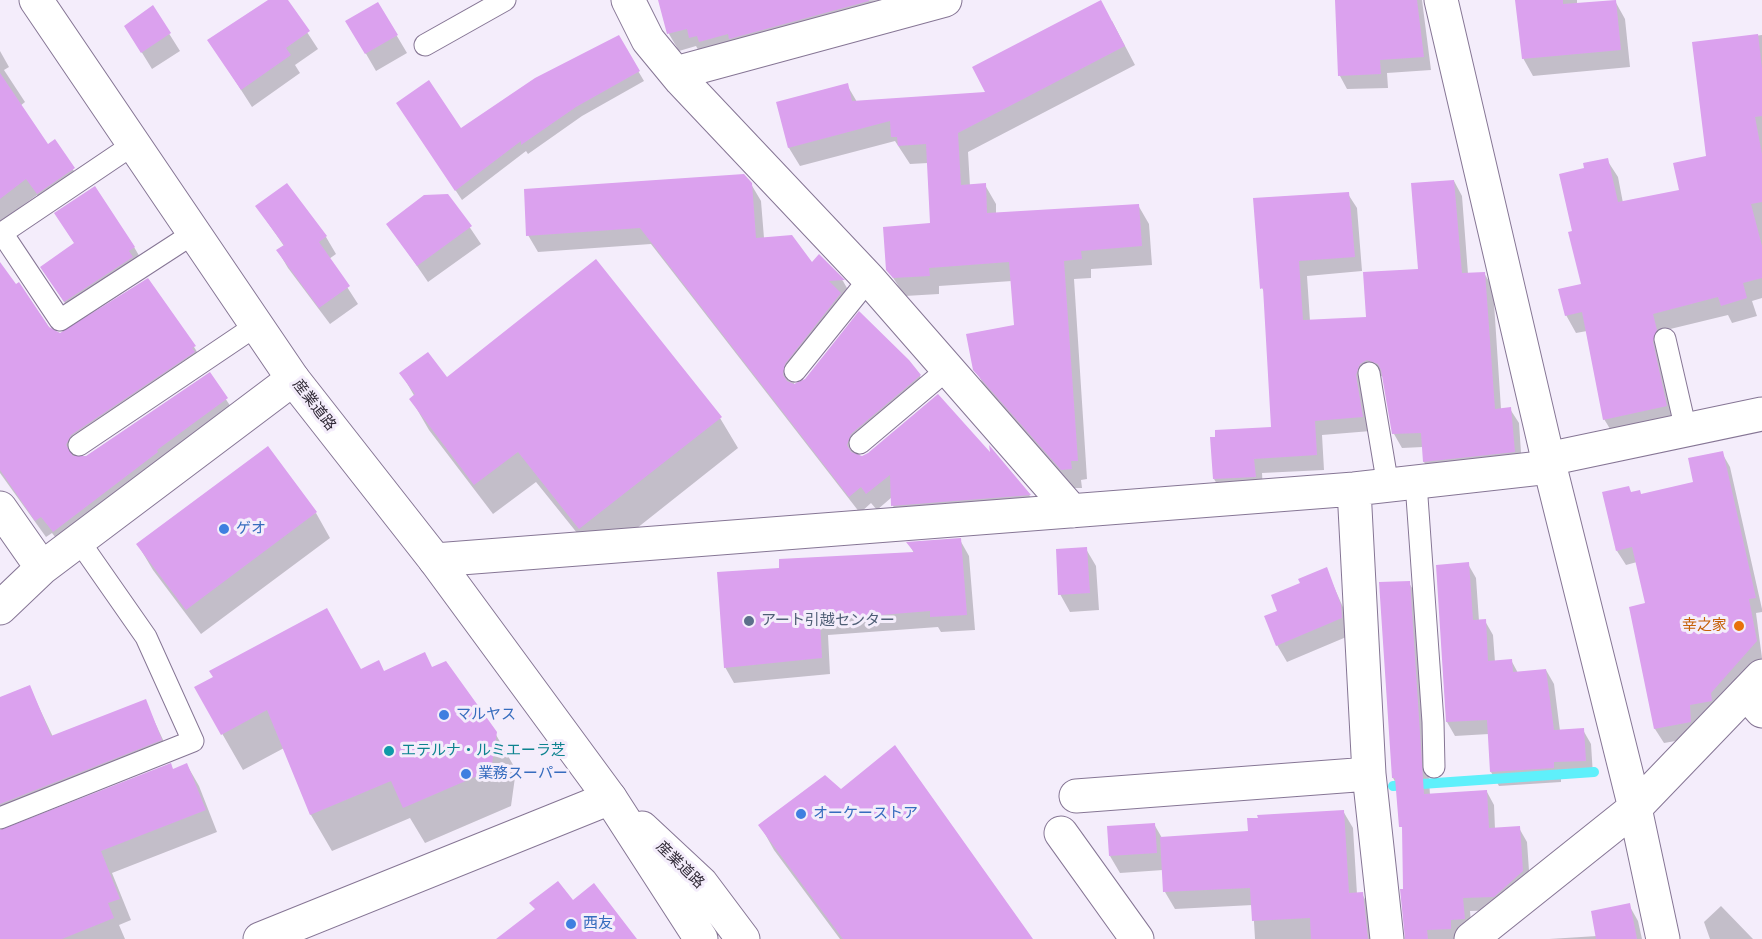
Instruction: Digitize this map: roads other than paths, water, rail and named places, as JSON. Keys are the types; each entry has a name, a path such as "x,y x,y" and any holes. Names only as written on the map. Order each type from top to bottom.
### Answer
{"street":[{"name":"産業道路","path":"36,0 293,379 435,560 610,798 701,939"},
{"path":"628,0 648,40 676,73 869,279 1072,511"},
{"path":"676,73 945,0"},
{"path":"1441,0 1549,463 1635,808 1663,939"},
{"path":"0,608 42,568 293,379"},
{"path":"435,560 1402,485 1549,463 1762,414"},
{"path":"1354,489 1369,774 1387,939"},
{"path":"0,508 42,568"},
{"path":"1471,939 1635,808 1757,693"},
{"path":"1076,796 1369,774"},
{"name":"産業道路","path":"610,798 700,883 743,939"},
{"path":"260,939 610,798"},
{"path":"1061,833 1137,939"}],"lane":[{"path":"425,45 504,0"},
{"path":"134,144 2,233 60,320 194,233"},
{"path":"795,371 869,279"},
{"path":"79,445 257,325"},
{"path":"1665,339 1686,430"},
{"path":"860,443 949,369"},
{"path":"1369,373 1402,485 1433,722 1434,767"},
{"path":"0,818 193,741 146,638 79,540"}],"waterway":[{"path":"1393,786 1594,772"}],"place":[{"name":"ゲオ","path":"224,529"},
{"name":"アート引越センター","path":"749,621"},
{"name":"幸之家","path":"1739,626"},
{"name":"マルヤス","path":"444,715"},
{"name":"エテルナ・ルミエーラ芝","path":"389,751"},
{"name":"業務スーパー","path":"466,774"},
{"name":"オーケーストア","path":"801,814"},
{"name":"西友","path":"571,924"}]}
